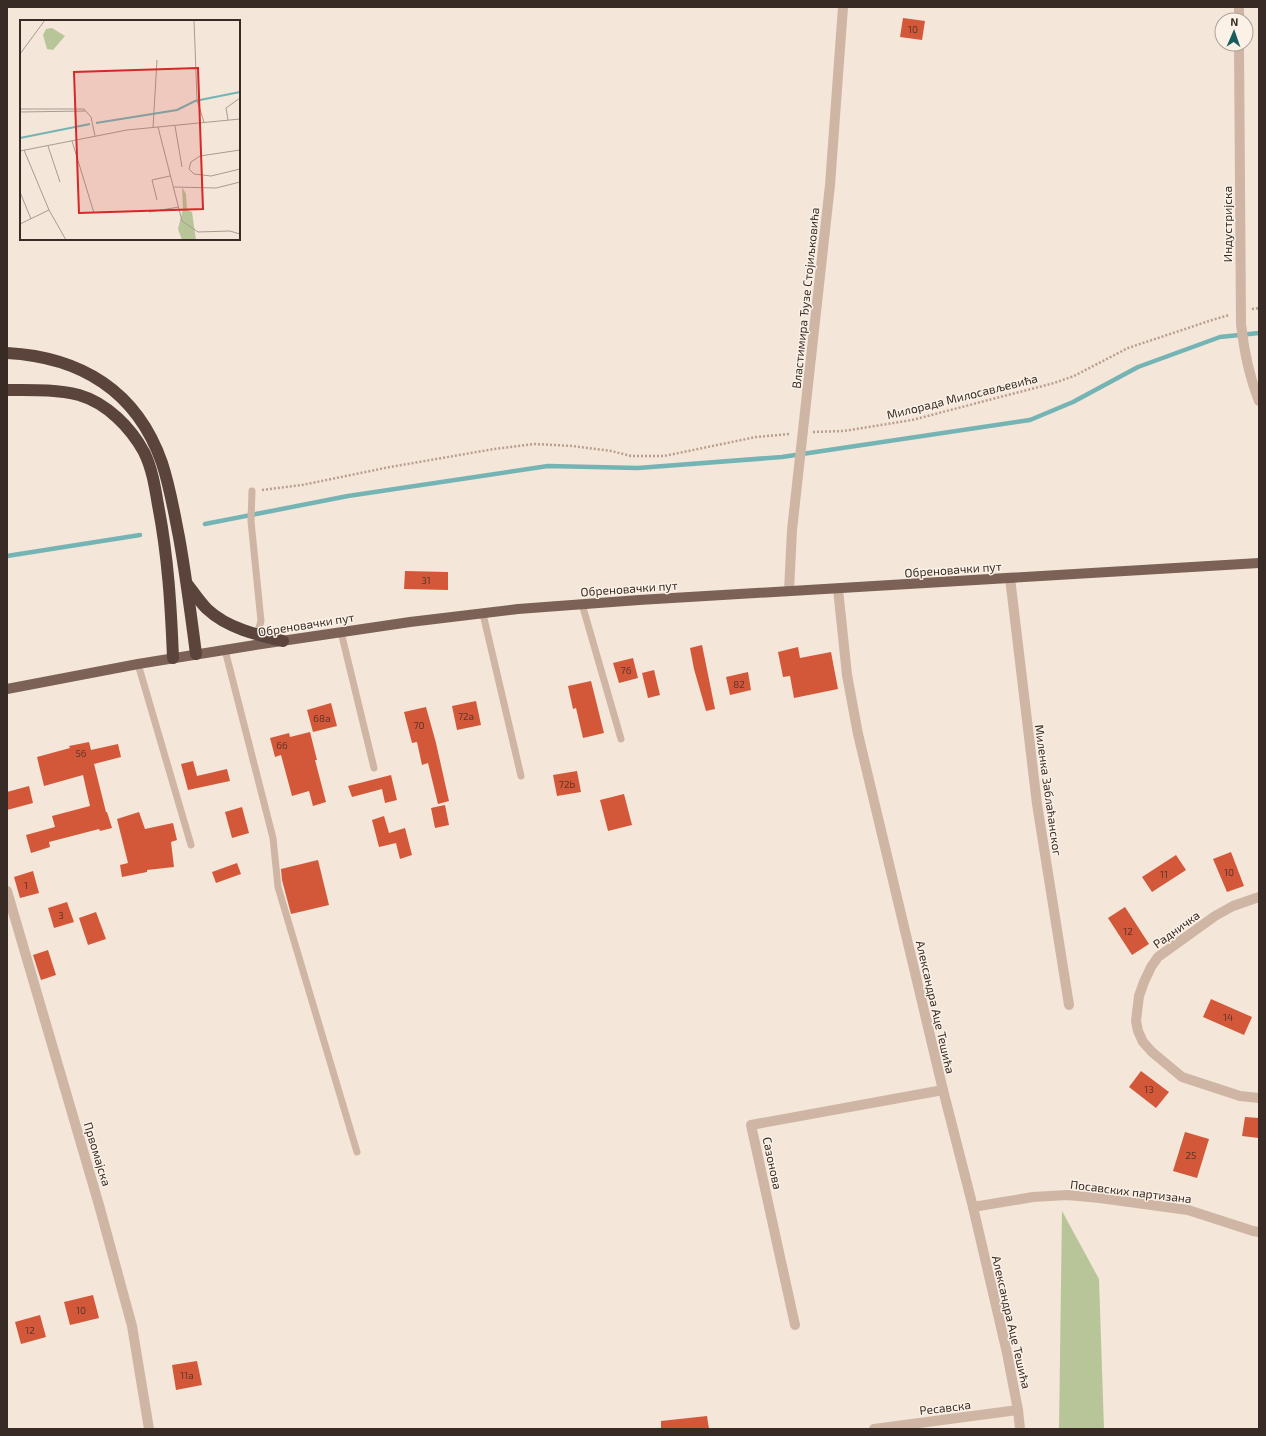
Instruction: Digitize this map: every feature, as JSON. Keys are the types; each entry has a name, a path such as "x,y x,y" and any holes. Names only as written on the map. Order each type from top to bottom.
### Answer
{"highway":[{"path":"7,353 47,358 90,374 110,387 133,409 152,439 162,463 174,512 187,584 196,654"},
{"path":"7,390 55,391 80,395 100,404 117,417 133,434 144,453 154,480 162,522 169,577 173,658"},
{"path":"187,584 208,610 231,624 257,635 283,641"}],"main road":[{"name":"Обреновачки пут","path":"7,688 196,654 340,632 410,622 582,604 1259,563"}],"street":[{"name":"Властимира Ђузе Стојиљковића","path":"789,591 792,530 798,468 830,184 842,7"},
{"name":"Индустријска","path":"1239,52 1241,324 1243,346 1249,372 1259,401"},
{"name":"Миленка Заблаћанског","path":"1010,578 1037,804 1069,1005"},
{"name":"Александра Аце Тешића","path":"838,589 848,675 858,734 943,1090 1008,1353 1020,1429"},
{"name":"Првомајска","path":"7,891 99,1205 130,1319 149,1429"},
{"name":"Радничка","path":"1259,896 1233,906 1214,916 1158,957 1151,967 1139,996 1136,1021 1138,1031 1143,1042 1152,1052 1182,1077 1240,1096 1259,1098"},
{"name":"Сазонова","path":"795,1325 751,1125 943,1090"},
{"name":"Посавских партизана","path":"973,1207 1033,1197 1067,1196 1100,1198 1188,1210 1259,1232"},
{"name":"Ресавска","path":"874,1429 1018,1410"}],"lane":[{"path":"252,491 251,521 261,621 257,635"},
{"path":"582,604 621,739"},
{"path":"483,614 521,776"},
{"path":"340,632 374,768"},
{"path":"225,650 272,838 278,888 357,1152"},
{"path":"138,664 191,845"}],"path":[{"name":"Милорада Милосављевића","path":"252,491 302,485 390,467 494,449 535,444 573,446 611,451 631,456 664,456 756,437 844,431 912,420 1054,383 1074,376 1128,348 1208,320 1259,308"}],"green space":[{"path":"1062,1211 1099,1279 1104,1429 1059,1429"}],"building":[{"path":"903,18 925,21 922,40 900,37"},
{"path":"405,571 448,572 448,590 404,589"},
{"path":"702,645 715,709 706,711 694,669 690,648"},
{"path":"798,647 800,658 831,652 838,689 794,698 790,676 783,677 778,652"},
{"path":"633,658 638,678 619,683 613,663"},
{"path":"654,670 660,695 648,698 642,673"},
{"path":"748,672 751,690 730,695 726,677"},
{"path":"591,681 604,733 583,738 576,708 573,709 568,686"},
{"path":"476,701 481,725 457,730 452,706"},
{"path":"331,703 337,726 313,732 307,710"},
{"path":"426,707 449,801 438,804 428,763 422,765 417,742 412,743 404,712"},
{"path":"310,732 317,760 315,760 326,802 313,806 309,791 292,796 281,755 275,757 270,738 289,733 290,737"},
{"path":"89,742 91,750 118,744 121,757 94,764 106,812 112,828 100,831 99,829 49,842 50,847 31,853 26,835 55,827 52,816 90,806 83,775 44,786 37,757 70,748 69,746"},
{"path":"193,761 197,776 227,769 230,781 188,790 181,764"},
{"path":"577,771 581,792 557,796 553,775"},
{"path":"391,775 397,800 385,803 382,789 352,797 348,786"},
{"path":"29,786 33,803 7,810 7,792"},
{"path":"624,794 632,825 608,831 600,800"},
{"path":"445,805 449,825 435,828 431,808"},
{"path":"242,807 249,833 232,838 225,812"},
{"path":"139,812 145,829 173,823 177,840 171,842 174,867 147,870 147,872 122,877 120,865 128,863 117,819"},
{"path":"384,816 389,833 405,828 412,855 400,859 396,843 379,847 372,820"},
{"path":"1231,852 1244,886 1227,892 1213,859"},
{"path":"1176,855 1186,870 1152,892 1142,877"},
{"path":"318,860 329,905 291,914 282,880 281,869"},
{"path":"237,863 241,874 216,883 212,872"},
{"path":"33,871 39,893 20,898 14,877"},
{"path":"67,902 74,922 54,928 48,908"},
{"path":"1125,907 1149,944 1132,955 1108,918"},
{"path":"96,912 106,939 88,945 79,918"},
{"path":"48,950 56,975 41,980 33,955"},
{"path":"1211,999 1252,1017 1244,1035 1203,1017"},
{"path":"1141,1071 1169,1092 1156,1108 1129,1087"},
{"path":"1245,1117 1259,1118 1259,1138 1242,1136"},
{"path":"1185,1132 1209,1139 1197,1178 1173,1171"},
{"path":"93,1295 99,1318 70,1325 64,1302"},
{"path":"40,1315 46,1337 21,1344 15,1322"},
{"path":"197,1361 202,1385 176,1390 172,1365"},
{"path":"707,1416 709,1429 661,1429 661,1421"}],"waterway":[{"path":"205,524 348,496 548,466 638,468 782,457 1030,420 1073,402 1138,367 1220,337 1259,333"},
{"path":"7,556 140,535"}]}
